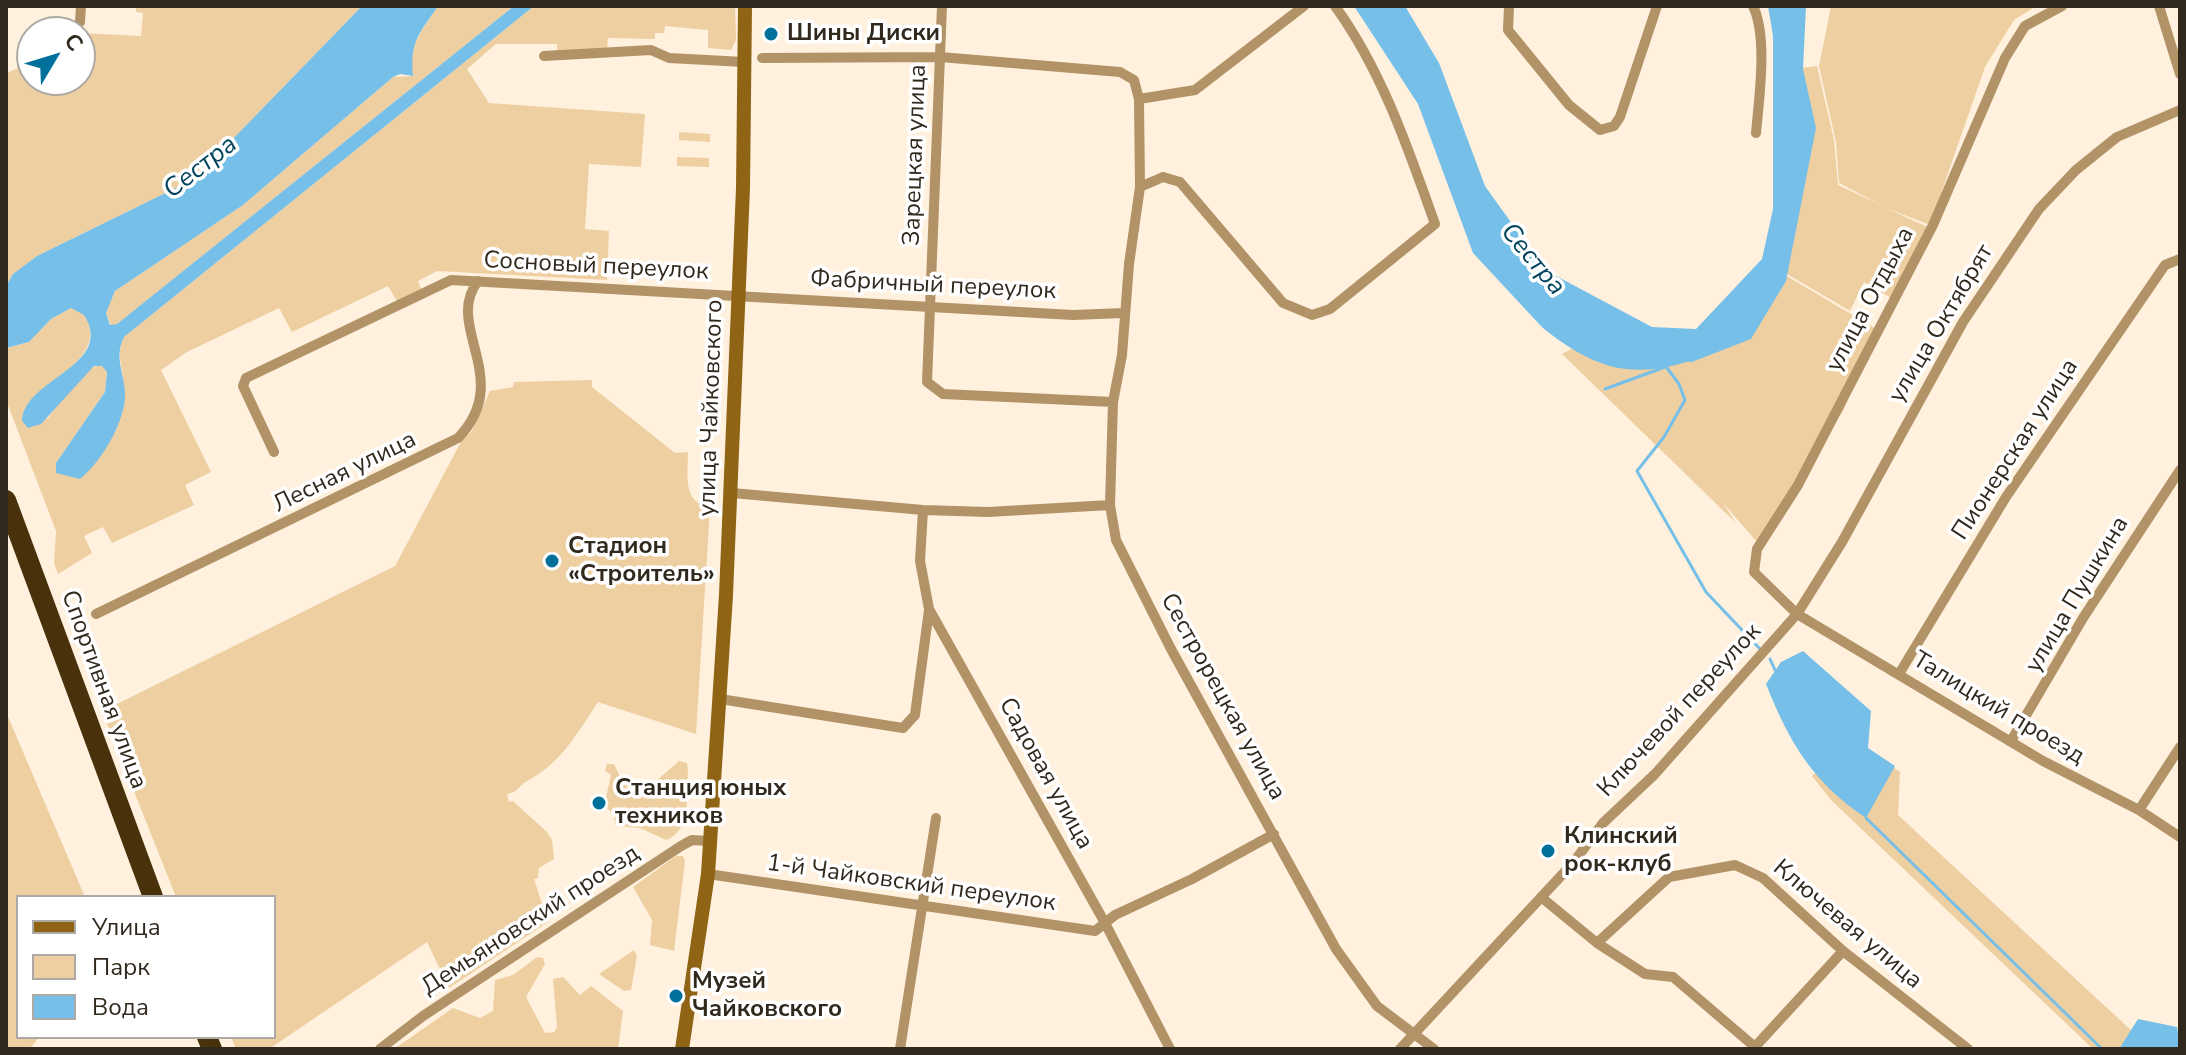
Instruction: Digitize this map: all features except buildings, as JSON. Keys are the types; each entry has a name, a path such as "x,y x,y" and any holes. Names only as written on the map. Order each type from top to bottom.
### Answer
{"highway":[{"name":"Спортивная улица","path":"6,500 152,895"},
{"name":"Спортивная улица","path":"6,538 139,895"}],"street":[{"name":"улица Чайковского","path":"682,1049 708,874 720,699 732,493 745,6"},
{"name":"Зарецкая улица","path":"942,6 927,382 935,391 1113,402"},
{"path":"762,58 940,57 1120,72 1134,80 1139,99 1195,90 1304,6"},
{"path":"1140,187 1163,177 1180,182 1283,303 1312,315 1330,309 1435,224 1403,132 1355,33 1335,6"},
{"path":"1509,6 1506,24 1512,37 1569,105 1600,130 1609,130 1620,117 1657,6"},
{"path":"1753,6 1758,17 1760,89 1756,133"},
{"name":"улица Отдыха","path":"1797,614 1754,572 1753,558 1798,485 1933,225 2005,58 2025,26 2062,6"},
{"path":"2159,6 2180,74"},
{"path":"544,56 651,50 669,58 744,62"},
{"name":"Сестрорецкая улица","path":"1139,99 1140,187 1124,313 1122,355 1113,402 1110,505 1116,540 1171,649 1344,961 1377,1006 1434,1049"},
{"name":"улица Октябрят","path":"1797,614 1842,542 1963,322 2039,209 2076,170 2117,137 2180,110"},
{"name":"Пионерская улица","path":"1899,674 2006,497 2165,265 2180,259"},
{"name":"Сосновый переулок","path":"274,452 243,386 246,378 451,280 739,293"},
{"name":"Лесная улица","path":"96,614 458,438 469,425 483,394 467,306 478,281"},
{"name":"Фабричный переулок","path":"739,293 1098,316 1124,313"},
{"name":"улица Пушкина","path":"2011,741 2083,618 2180,470"},
{"path":"732,493 923,510 988,512 1110,505"},
{"name":"Садовая улица","path":"923,510 920,561 929,609 1105,923 1170,1049"},
{"path":"720,699 903,728 915,715 929,609"},
{"name":"Ключевой переулок","path":"1400,1049 1573,863 1603,823 1655,774 1797,614"},
{"name":"Талицкий проезд","path":"1797,614 2064,773 2139,810 2180,837"},
{"path":"2139,810 2180,747"},
{"path":"900,1049 919,908 936,818"},
{"path":"1105,923 1274,834"},
{"name":"Демьяновский проезд","path":"380,1049 423,1016 681,846 692,840 709,841"},
{"name":"Ключевая улица","path":"1597,943 1669,877 1735,865 1763,878 1843,951 1968,1049"},
{"name":"1-й Чайковский переулок","path":"708,874 919,908 1095,931 1105,923"},
{"path":"1541,897 1636,970 1673,977 1682,983 1754,1048 1843,951"}],"green space":[{"path":"136,6 362,6 194,179 37,256 13,274 6,286 6,73 16,69 16,96 96,96 96,34 141,36 143,13 136,12"},
{"path":"438,6 514,6 111,326 106,313 115,291 243,205 393,77 412,76 414,46"},
{"path":"534,6 735,6 736,40 731,50 708,48 708,30 665,26 664,33 655,33 655,39 608,38 607,52 557,55 557,44 496,44 467,69 489,103 645,114 641,167 589,164 585,229 609,231 607,280 437,271 418,281 421,289 397,301 388,286 292,332 279,308 187,352 161,370 211,472 185,485 194,505 112,543 103,527 84,536 92,553 58,574 54,563 56,531 6,400 6,348 29,342 51,319 71,308 79,309 89,324 90,338 85,351 26,407 47,419 86,372 102,365 107,372 105,392 56,463 80,479 101,448 119,402 123,380 120,348 124,337"},
{"path":"1831,6 2036,6 2014,20 1985,67 1930,225 1886,208 1930,228 1898,302 1864,282 1850,311 1780,270 1794,69 1817,66 1834,140 1838,185 1881,205 1839,183 1836,142 1819,66"},
{"path":"1790,126 1789,222 1772,288 1738,336 1669,363 1672,365 1743,342 1777,289 1780,272 1878,330 1843,411 1757,542 1723,503 1736,523 1562,354 1579,345 1636,364 1664,359 1733,335 1767,289 1784,228 1786,128"},
{"path":"679,132 710,134 710,142 679,140"},
{"path":"677,157 709,158 709,167 677,166"},
{"path":"592,380 592,387 675,453 688,452 688,486 691,494 701,505 710,508 696,734 598,702 558,757 516,791 507,794 509,802 513,801 552,840 554,859 539,868 538,878 534,879 548,922 449,988 427,942 269,1049 236,1049 232,1039 276,1039 276,895 175,895 104,716 115,705 395,566 462,440 472,431 490,391 513,387 514,382"},
{"path":"6,712 84,895 16,895 16,1039 38,1039 30,1049 6,1049"},
{"path":"1860,730 1861,745 1900,772 1898,815 2133,1032 2118,1049 2093,1049 1831,800 1812,776"},
{"path":"679,761 687,763 688,771 686,811 680,829 666,840 640,828 616,826 613,813 604,806 611,775 605,771 607,764 614,764 624,785 648,788"},
{"path":"676,856 683,856 685,861 674,951 650,945 652,920 633,887"},
{"path":"634,950 637,956 631,990 624,991 599,974"},
{"path":"537,957 543,958 545,964 526,997 545,1033 554,1032 557,1027 553,979 563,977 580,995 591,986 623,1011 618,1049 394,1049 453,1008 480,1018 493,1011 495,980 513,975"}],"water":[{"path":"362,6 438,6 415,46 413,76 400,74 393,77 243,205 115,291 106,313 110,325 117,324 514,6 534,6 124,337 120,360 125,398 110,442 80,479 56,473 56,463 105,392 107,372 102,366 94,366 41,424 28,428 22,421 27,406 37,393 79,360 88,347 91,332 84,315 71,308 51,319 29,342 6,348 6,286 13,274 37,256 194,179"},
{"path":"1354,6 1405,6 1439,63 1485,186 1545,270 1652,327 1696,329 1762,259 1773,209 1773,36 1768,6 1806,6 1803,69 1816,128 1786,281 1751,339 1692,362 1622,359 1540,325 1473,253 1418,104"},
{"path":"1803,651 1871,711 1868,748 1895,766 1866,818 1831,790 1805,760 1766,684 1781,662"},
{"path":"2138,1019 2177,1027 2180,1049 2119,1049"}],"waterway":[{"name":"Сестра","path":"1549,320 1581,343 1612,356 1646,360 1685,352"},
{"path":"1661,360 1679,384 1685,400 1664,437 1637,471 1706,592 1760,649"},
{"path":"1605,389 1665,367"},
{"path":"1770,659 1775,670"},
{"path":"1866,818 2102,1049"}],"place":[{"name":"Шины Диски","path":"771,34"},
{"name":"Стадион «Строитель»","path":"552,561"},
{"name":"Станция юных техников","path":"599,803"},
{"name":"Клинский рок-клуб","path":"1548,851"},
{"name":"Музей Чайковского","path":"676,996"}]}
